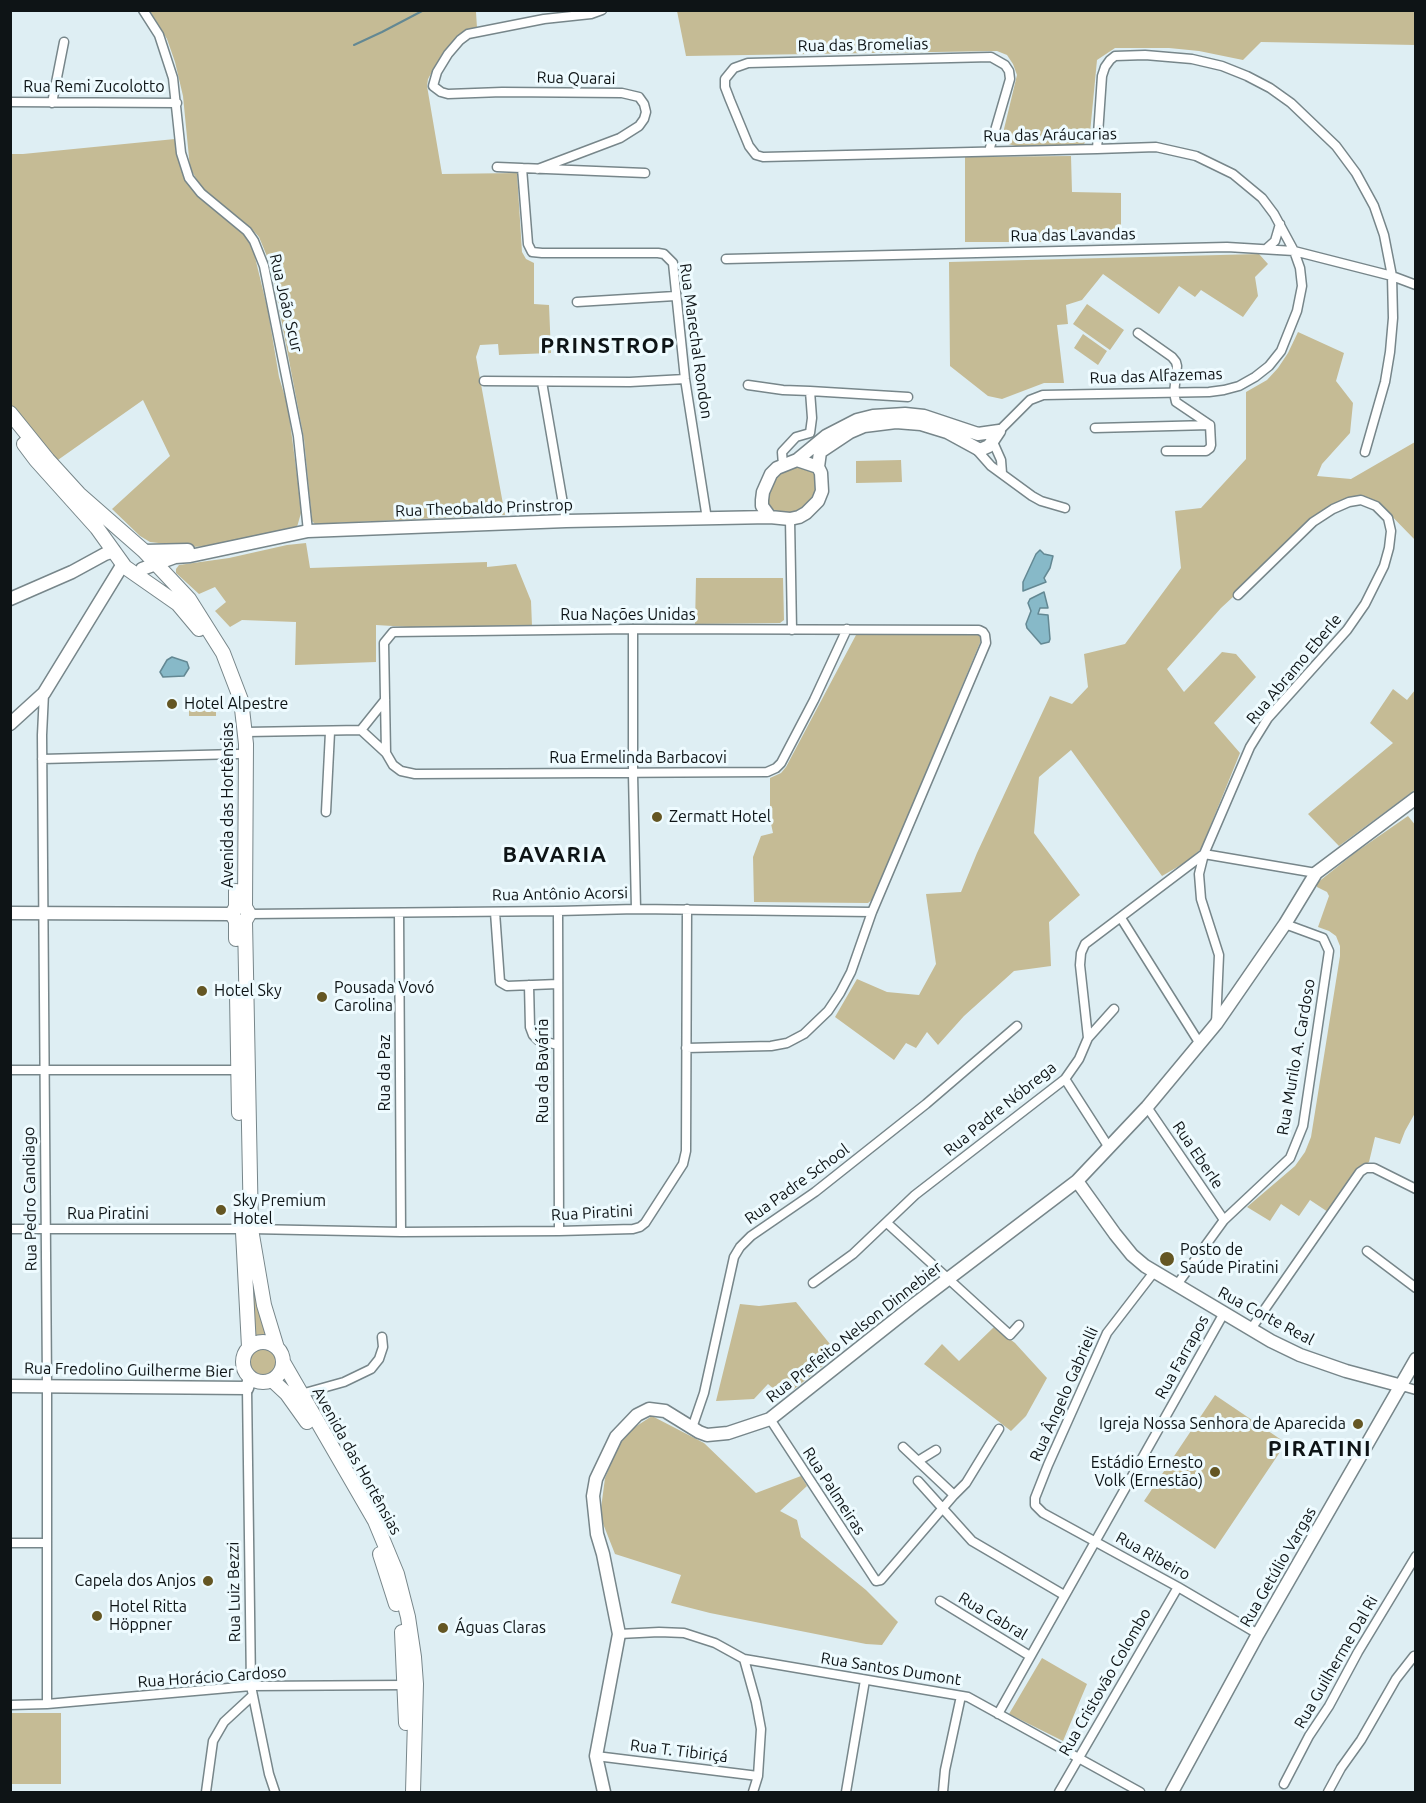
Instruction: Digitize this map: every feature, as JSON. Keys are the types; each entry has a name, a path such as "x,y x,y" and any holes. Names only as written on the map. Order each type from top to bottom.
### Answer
{"main road":[{"name":"Avenida das Hortênsias","path":"10,413 79,494 156,565 189,599 223,653 241,700 246,732 238,1070 246,1229 264,1305 277,1347"},
{"name":"Avenida das Hortênsias","path":"10,425 36,460 127,565 178,604 195,624 222,670 233,702 237,720 238,754 249,1347"},
{"path":"140,551 147,563 127,565 140,551"},
{"path":"266,1342 277,1347 283,1362 280,1373 272,1380 249,1383 242,1362 249,1347 266,1342"},
{"name":"Avenida das Hortênsias","path":"283,1362 375,1521 398,1575 414,1657 410,1685 404,1792"},
{"name":"Avenida das Hortênsias","path":"272,1380 299,1409 365,1521 379,1551 401,1621 410,1685 413,1792"}],"street":[{"name":"Rua João Scur","path":"144,10 163,46 173,78 181,153 189,178 201,194 247,231 254,241 264,266 298,436 308,531"},
{"name":"Rua Quarai","path":"538,169 620,138 639,126 644,119 646,112 644,104 639,97 622,93 441,92 433,86 436,72 448,54 468,34 544,19 591,14 602,10"},
{"path":"52,103 64,42"},
{"path":"1097,149 1102,76 1110,60 1115,56 1145,55 1192,59 1222,66 1247,76 1292,103 1336,146 1374,206 1384,235 1392,276 1393,318 1390,352 1385,382 1365,452"},
{"name":"Rua das Bromelias","path":"763,157 756,155 749,146 725,87 725,78 740,64 991,57 999,60 1009,71 1010,80 989,151"},
{"name":"Rua Remi Zucolotto","path":"10,102 177,103"},
{"name":"Rua das Aráucarias","path":"763,157 1156,147 1196,156 1215,164 1248,185 1262,198 1280,224 1294,251"},
{"path":"497,167 645,172"},
{"name":"Rua Marechal Rondon","path":"522,168 528,244 532,252 664,254 673,263 685,378 706,519"},
{"path":"1266,249 1275,241 1280,224"},
{"name":"Rua das Lavandas","path":"726,259 1227,247 1294,251 1392,276 1416,285"},
{"name":"Rua das Alfazemas","path":"996,436 1030,400 1043,395 1224,390 1239,386 1255,377 1269,366 1281,351 1300,300 1302,286 1300,268 1294,251"},
{"path":"577,302 675,296"},
{"path":"1138,333 1176,362 1174,393 1176,402 1210,425"},
{"path":"484,381 630,382 685,378"},
{"path":"542,382 566,521"},
{"path":"748,385 783,390 908,397"},
{"path":"783,465 782,452 796,437 810,433 812,418 810,391"},
{"path":"770,517 762,506 763,492 771,474 783,465 797,460 842,426 873,416 905,414 924,416 978,434 996,436"},
{"path":"792,630 790,519 806,513 818,501 823,481 818,467 820,452 830,444 864,426 884,423 908,422 935,427 976,448 985,449 996,436"},
{"path":"1095,428 1210,425"},
{"path":"1166,452 1206,451 1211,445 1210,425"},
{"path":"996,436 1002,473"},
{"path":"976,448 991,466 1032,496 1065,508"},
{"path":"797,460 818,467"},
{"name":"Rua Abramo Eberle","path":"1216,1024 1219,955 1201,899 1199,874 1203,854 1250,747 1268,718 1347,630 1365,604 1384,566 1389,548 1391,531 1388,518 1376,506 1361,500 1333,509 1313,522 1238,595"},
{"path":"750,518 762,506"},
{"name":"Rua Theobaldo Prinstrop","path":"10,599 72,572 105,554 127,565 156,565 175,557 222,550 308,531 566,521 770,517 790,519"},
{"name":"Rua Theobaldo Prinstrop","path":"140,551 222,550"},
{"path":"10,724 44,693 107,591 127,565"},
{"path":"633,629 636,909"},
{"name":"Rua Nações Unidas","path":"386,753 384,643 393,632 633,629 979,630 985,635 986,643 872,912"},
{"name":"Rua Ermelinda Barbacovi","path":"361,730 386,753 393,765 400,771 416,774 767,772 776,768 814,700 847,629"},
{"name":"Rua Pedro Candiago","path":"44,693 42,759 47,1704"},
{"path":"246,732 361,730 385,700"},
{"path":"326,812 330,732"},
{"path":"42,759 238,754"},
{"path":"1088,1038 1080,965 1081,953 1085,944 1203,854 1316,873 1416,798"},
{"name":"Rua Prefeito Nelson Dinnebier","path":"604,1792 596,1756 619,1634 597,1534 593,1496 597,1479 616,1437 637,1415 649,1409 666,1411 707,1435 741,1430 770,1419 1077,1181 1147,1107 1216,1024 1285,924 1316,873"},
{"name":"Rua Antônio Acorsi","path":"10,913 399,913 636,909 872,912"},
{"name":"Rua Piratini","path":"10,1229 246,1229 401,1232 633,1229 645,1222 683,1164 686,1151 687,909"},
{"name":"Rua da Bavária","path":"558,911 559,1231"},
{"path":"495,912 498,978 503,984 507,986 558,984"},
{"path":"686,1048 771,1046 788,1043 804,1034 828,1011 840,993 851,972 872,912"},
{"name":"Rua da Paz","path":"399,913 401,1232"},
{"path":"1121,918 1200,1044"},
{"name":"Rua Murilo A. Cardoso","path":"1176,1286 1224,1220 1290,1158 1302,1126 1329,951 1323,938 1285,924"},
{"path":"529,985 530,1026 533,1035 538,1040 558,1045"},
{"path":"1088,1038 1114,1010"},
{"name":"Rua Padre School","path":"692,1428 704,1393 734,1257 740,1247 751,1236 815,1192 882,1139 1017,1026"},
{"name":"Rua Padre Nóbrega","path":"813,1283 853,1254 915,1195 1065,1080 1079,1059 1088,1038"},
{"path":"10,1070 238,1070"},
{"path":"1065,1080 1108,1146"},
{"name":"Rua Eberle","path":"1147,1107 1224,1220"},
{"path":"1251,1329 1360,1172 1366,1168 1374,1168 1416,1189"},
{"name":"Rua Corte Real","path":"1077,1181 1132,1255 1176,1286 1300,1355 1346,1371 1416,1390"},
{"path":"886,1223 1010,1335 1019,1325"},
{"path":"1367,1251 1416,1288"},
{"name":"Rua Ângelo Gabrielli","path":"1035,1505 1035,1498 1048,1464 1107,1333 1154,1272"},
{"name":"Rua Farrapos","path":"1096,1542 1224,1313"},
{"path":"301,1394 344,1382 371,1369 379,1359 383,1347 382,1337"},
{"name":"Rua Getúlio Vargas","path":"1172,1792 1258,1634 1416,1359"},
{"name":"Rua Fredolino Guilherme Bier","path":"10,1386 249,1383"},
{"name":"Rua Luiz Bezzi","path":"249,1383 250,1686 275,1792"},
{"name":"Rua Palmeiras","path":"770,1419 874,1580 881,1580 944,1508"},
{"path":"944,1508 974,1472 999,1429"},
{"path":"903,1447 954,1495"},
{"path":"918,1461 936,1450"},
{"path":"918,1481 972,1540 1064,1595"},
{"name":"Rua Ribeiro","path":"1035,1505 1043,1513 1258,1634"},
{"path":"10,1543 47,1542"},
{"path":"998,1714 1096,1542"},
{"name":"Rua Guilherme Dal Ri","path":"1284,1784 1309,1736 1329,1706 1358,1652 1416,1556"},
{"name":"Rua Cristovão Colombo","path":"1059,1792 1178,1587"},
{"name":"Rua Cabral","path":"940,1601 1030,1656"},
{"name":"Rua Santos Dumont","path":"619,1634 684,1633 715,1643 744,1659 961,1696 974,1700 1140,1792"},
{"path":"1328,1792 1396,1679 1414,1656"},
{"path":"744,1659 761,1729 758,1776 753,1792"},
{"path":"846,1792 865,1680"},
{"name":"Rua Horácio Cardoso","path":"10,1704 47,1704 250,1686 410,1685"},
{"path":"943,1792 945,1770 961,1696"},
{"path":"206,1792 213,1741 224,1722 251,1697"},
{"name":"Rua T. Tibiriçá","path":"596,1756 758,1776"}],"shaded area":[{"path":"1415,10 1416,45 1261,42 1243,60 1199,51 1169,48 1115,48 1097,60 1090,133 1083,146 1008,144 1004,136 1004,129 1017,75 1007,55 997,51 686,56 677,11"},
{"path":"150,11 485,11 476,12 477,28 465,31 454,40 434,68 427,86 442,174 517,173 522,252 526,259 534,263 534,304 549,305 551,353 499,355 498,344 480,345 476,357 505,515 315,524 312,521 304,439 271,266 259,237 201,187 190,168 183,96 175,62 167,39"},
{"path":"175,139 181,170 191,188 242,232 253,249 268,311 279,377 288,407 301,513 297,527 209,546 192,547 150,542 140,536 112,509 170,456 143,400 55,462 10,405 10,154"},
{"path":"1071,156 1072,192 1121,193 1121,230 1045,233 1044,242 965,242 965,157"},
{"path":"1259,254 1268,264 1255,277 1258,296 1243,317 1201,290 1195,297 1179,286 1159,314 1103,274 1082,300 1066,305 1068,324 1057,325 1064,383 1044,383 1002,399 988,396 950,366 949,262"},
{"path":"1087,304 1124,330 1110,350 1073,324"},
{"path":"1298,332 1344,353 1336,381 1353,403 1350,433 1322,464 1317,476 1351,479 1415,442 1415,540 1379,503 1364,497 1331,507 1221,608 1167,669 1184,692 1222,652 1236,654 1256,677 1214,723 1240,753 1201,849 1186,862 1162,876 1071,750 1039,777 1034,833 1080,895 1049,922 1051,966 1014,971 964,1016 938,1045 927,1032 916,1048 906,1043 894,1060 835,1017 857,979 887,992 919,995 936,964 926,894 961,892 1050,696 1072,704 1088,687 1084,654 1125,644 1181,568 1175,511 1201,508 1246,459 1246,392 1267,380 1278,368"},
{"path":"1083,334 1107,351 1098,365 1074,348"},
{"path":"901,460 902,482 856,483 856,461"},
{"path":"794,464 814,470 819,488 811,504 796,513 779,513 770,507 766,500 773,477"},
{"path":"306,543 310,568 487,562 487,567 516,564 531,601 532,626 376,625 376,662 295,665 296,622 242,620 230,627 215,611 226,602 215,587 199,594 176,573 179,565"},
{"path":"696,578 783,578 784,620 780,623 695,624"},
{"path":"856,635 979,635 982,638 873,899 868,903 754,902 753,857 761,836 773,833 770,819 770,778 781,773 786,767"},
{"path":"1393,689 1407,700 1415,690 1415,790 1339,846 1308,814 1393,743 1370,723"},
{"path":"216,701 216,716 189,716 189,702"},
{"path":"1408,816 1416,826 1415,1113 1400,1144 1375,1137 1369,1162 1361,1167 1328,1212 1310,1200 1299,1216 1281,1204 1270,1221 1247,1207 1295,1166 1305,1152 1311,1137 1340,956 1340,946 1336,936 1318,927 1329,896 1327,892 1317,887 1317,883 1356,852"},
{"path":"252,1248 261,1321 268,1337 251,1339"},
{"path":"796,1302 838,1354 793,1390 784,1381 775,1390 768,1384 754,1399 716,1401 740,1304 759,1306"},
{"path":"994,1327 1015,1343 1047,1378 1026,1416 1011,1431 924,1364 942,1344 959,1361"},
{"path":"265,1346 275,1351 280,1361 275,1371 265,1376 255,1371 250,1361 255,1351"},
{"name":"Estádio Ernesto Volk (Ernestão)","path":"1215,1395 1286,1443 1215,1549 1144,1501"},
{"path":"652,1416 704,1443 756,1493 801,1476 807,1486 780,1511 797,1520 801,1537 866,1590 898,1622 882,1645 866,1644 710,1613 671,1603 681,1575 615,1554 600,1516 605,1478 619,1444 635,1427"},
{"path":"1042,1658 1087,1684 1063,1741 1009,1714"},
{"path":"11,1713 61,1713 61,1784 11,1784"}],"water":[{"path":"1040,550 1044,554 1053,556 1044,578 1046,582 1023,591 1023,582"},
{"path":"1044,592 1048,608 1040,608 1038,614 1048,615 1050,639 1049,642 1041,644 1026,624 1031,611 1028,603 1030,599"},
{"path":"172,657 187,662 189,668 184,676 163,677 160,672 167,660"}],"waterway":[{"path":"354,45 424,10"}],"place":[{"name":"Hotel Alpestre","path":"172,704"},
{"name":"Zermatt Hotel","path":"657,817"},
{"name":"Hotel Sky","path":"202,991"},
{"name":"Pousada Vovó Carolina","path":"322,997"},
{"name":"Sky Premium Hotel","path":"221,1210"},
{"name":"Posto de Saúde Piratini","path":"1167,1259"},
{"name":"Igreja Nossa Senhora de Aparecida","path":"1358,1424"},
{"name":"Estádio Ernesto Volk (Ernestão)","path":"1215,1472"},
{"name":"Capela dos Anjos","path":"208,1581"},
{"name":"Hotel Ritta Höppner","path":"97,1616"},
{"name":"Águas Claras","path":"443,1628"}],"district":[{"name":"PRINSTROP","path":"608,346"},
{"name":"BAVARIA","path":"555,855"},
{"name":"PIRATINI","path":"1320,1449"}]}
